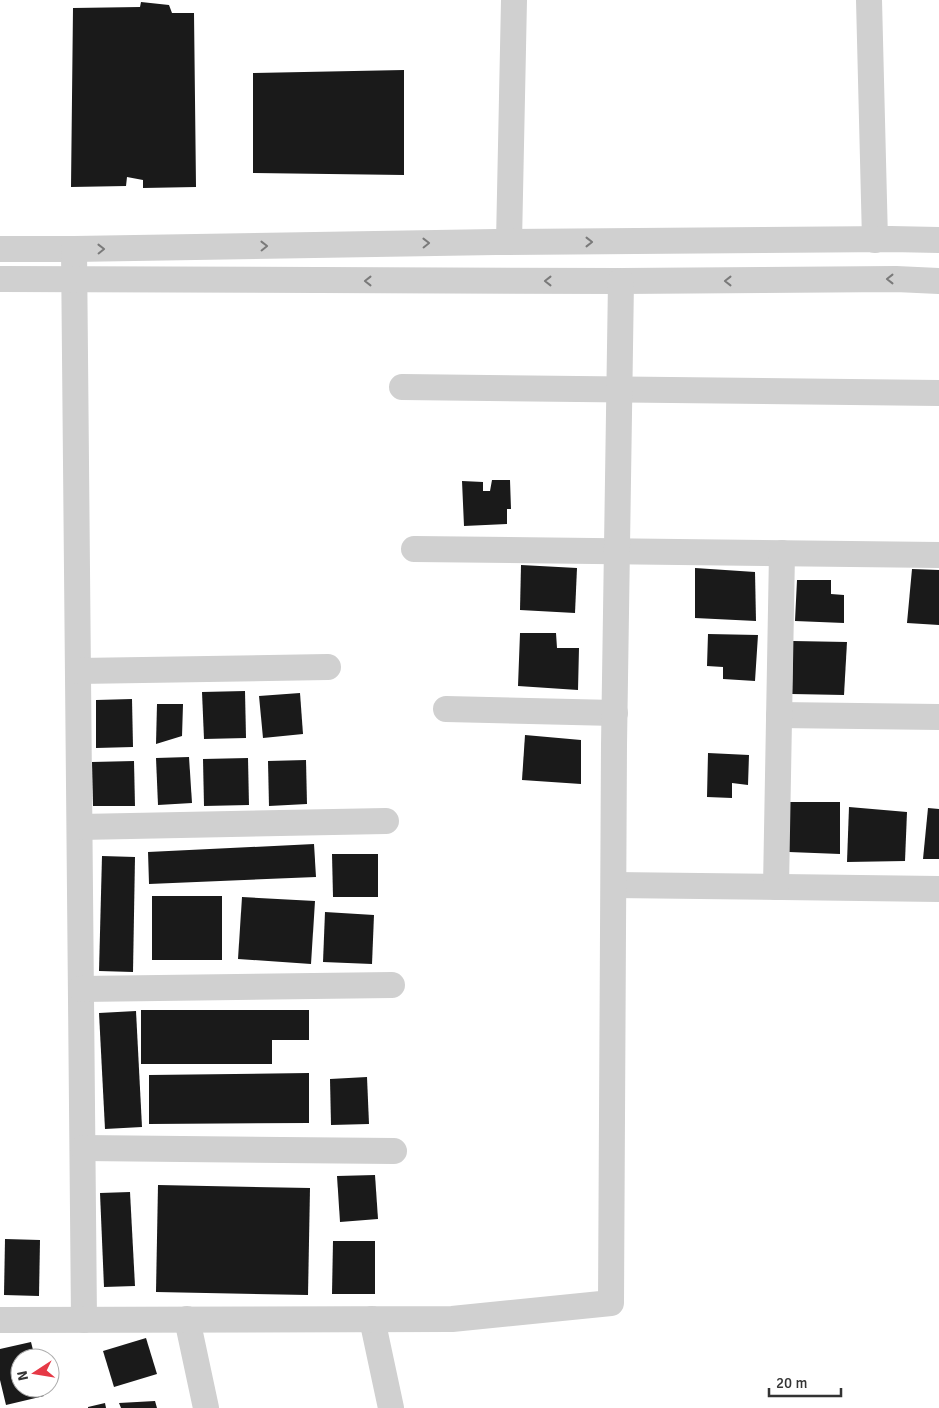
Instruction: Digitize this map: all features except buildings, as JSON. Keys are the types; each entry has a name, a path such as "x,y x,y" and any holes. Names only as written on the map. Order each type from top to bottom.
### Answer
{"street":[{"path":"509,242 514,0"},
{"path":"869,0 875,240"},
{"path":"0,249 509,242 939,240"},
{"path":"74,249 84,1320"},
{"path":"0,280 621,282 896,279 939,281"},
{"path":"0,1320 452,1319 611,1303 615,713 621,282"},
{"path":"402,387 939,394"},
{"path":"414,549 939,555"},
{"path":"776,887 782,553"},
{"path":"78,671 328,667"},
{"path":"446,709 615,713"},
{"path":"779,715 939,717"},
{"path":"80,827 386,821"},
{"path":"614,885 939,889"},
{"path":"81,989 392,986"},
{"path":"83,1148 394,1151"},
{"path":"372,1319 392,1408"},
{"path":"187,1320 206,1408"}]}
